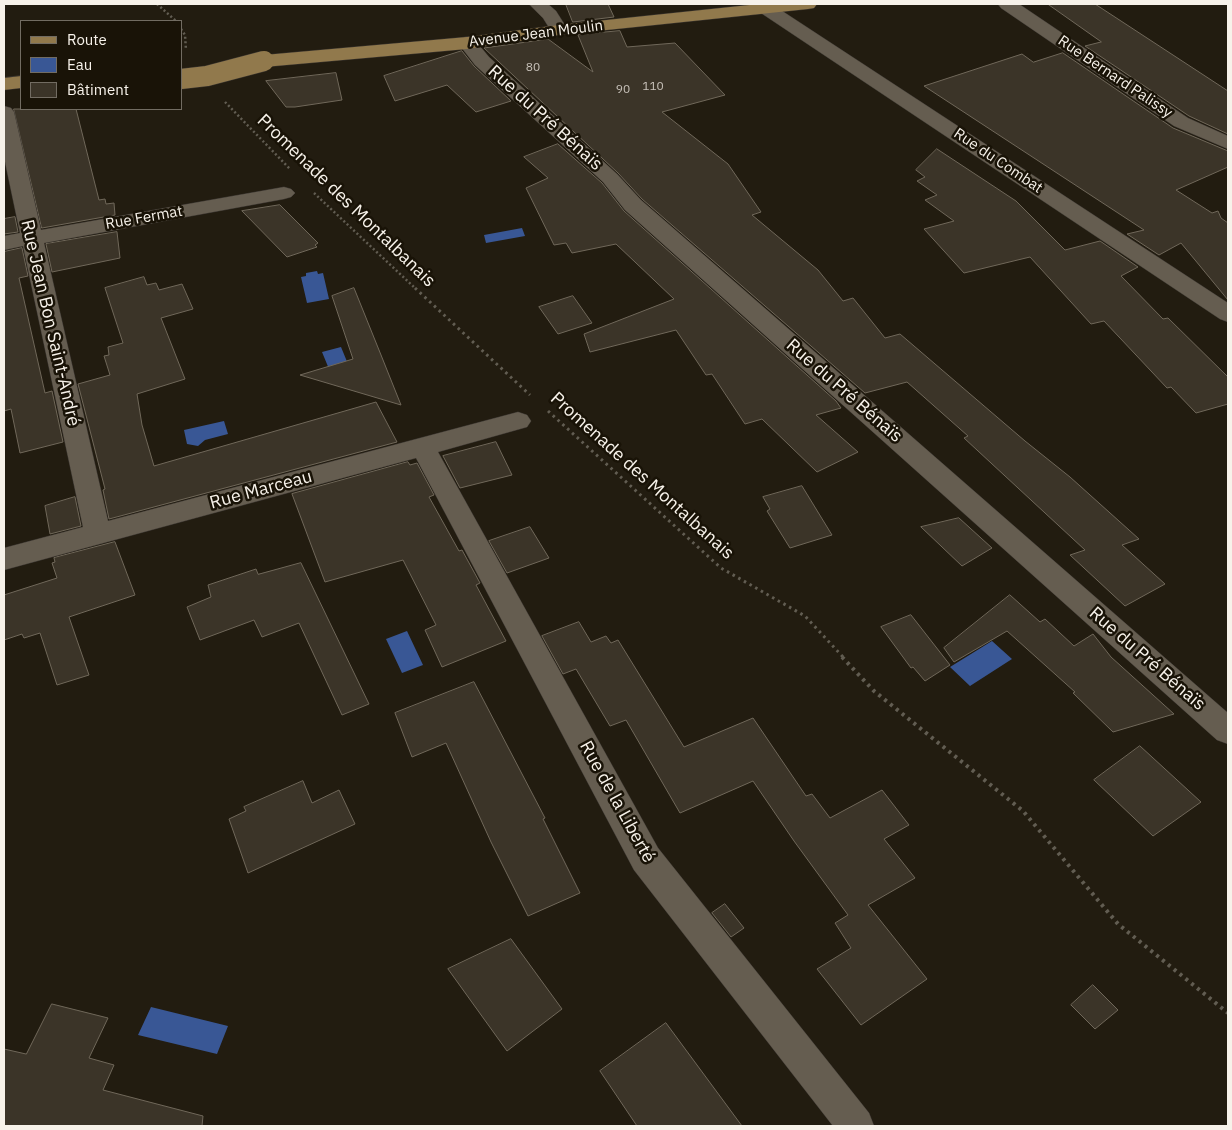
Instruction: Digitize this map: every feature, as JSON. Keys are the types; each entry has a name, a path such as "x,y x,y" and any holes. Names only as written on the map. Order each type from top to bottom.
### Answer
{"main road":[{"name":"Avenue Jean Moulin","path":"264,61 468,43 559,30 808,4"},
{"path":"185,62 264,61"},
{"path":"182,79 207,76 264,61"}],"street":[{"path":"538,4 550,15 559,30"},
{"name":"Rue Bernard Palissy","path":"1007,4 1181,122 1228,143"},
{"name":"Rue du Combat","path":"767,9 1228,314"},
{"name":"Rue du Pré Bénaïs","path":"468,43 482,61 610,178 633,205 1228,731"},
{"name":"Rue Jean Bon Saint-André","path":"4,112 98,534"},
{"name":"Rue Fermat","path":"4,243 284,193"},
{"name":"Rue Marceau","path":"4,559 518,421"},
{"name":"Rue de la Liberté","path":"423,447 646,858 856,1126"}],"path":[{"path":"157,4 175,20"},
{"path":"182,30 185,35 185,62"},
{"name":"Promenade des Montalbanais","path":"222,99 295,174"},
{"name":"Promenade des Montalbanais","path":"308,187 537,402"},
{"name":"Promenade des Montalbanais","path":"544,408 721,568 805,616 874,691 1023,811 1118,924 1228,1013"}],"water":[{"path":"522,228 525,236 486,243 484,235"},
{"path":"317,271 318,274 323,273 329,299 307,303 301,277 306,276 306,273"},
{"path":"341,347 348,364 329,369 322,352"},
{"path":"224,421 228,434 205,440 198,446 187,444 184,430"},
{"path":"407,631 423,665 402,673 386,639"},
{"path":"992,641 1012,659 970,686 950,667"},
{"path":"151,1007 228,1026 217,1054 138,1035"}],"building":[{"path":"566,4 608,4 614,17 573,22"},
{"path":"1048,4 1095,4 1228,91 1228,134 1189,116 1085,46 1101,42"},
{"path":"620,31 627,47 675,43 725,95 662,112 728,164 761,212 752,215 818,270 843,301 853,298 885,338 900,334 1070,477 1139,539 1122,545 1165,584 1125,606 1070,555 1085,550 964,438 968,436 907,382 865,393 642,199 618,173 484,48 548,39 593,72 578,35"},
{"path":"462,51 474,66 511,101 476,112 447,85 395,101 384,76"},
{"path":"1063,53 1173,128 1228,151 1228,167 1176,190 1212,213 1218,211 1221,218 1228,223 1228,300 1181,243 1159,255 1127,234 1144,230 924,86 1022,54 1033,62"},
{"path":"336,73 342,100 295,107 286,107 266,81"},
{"path":"14,109 76,110 99,200 105,199 106,204 114,203 115,215 42,228"},
{"path":"558,144 602,183 624,211 836,401 841,408 816,415 858,452 817,472 762,419 745,424 712,374 706,375 676,330 590,352 584,334 674,299 616,244 572,253 566,243 554,245 526,188 548,178 524,157"},
{"path":"937,149 1016,201 1065,250 1100,241 1138,267 1121,276 1163,319 1168,318 1228,377 1228,404 1196,413 1171,387 1167,388 1104,321 1091,324 1030,257 964,273 924,229 954,221 925,200 937,195 917,181 925,177 916,170"},
{"path":"280,205 318,243 315,245 317,247 287,257 242,211"},
{"path":"15,217 18,232 4,234 4,219"},
{"path":"117,232 120,258 52,272 46,244"},
{"path":"22,248 28,276 19,278 45,393 52,391 63,442 20,453 11,409 4,411 4,252"},
{"path":"144,277 147,285 156,283 159,290 182,284 193,309 161,318 185,379 137,394 142,425 154,466 376,402 397,442 109,519 103,490 105,489 78,384 110,375 104,356 109,355 108,347 123,343 105,288"},
{"path":"354,288 401,405 300,375 353,359 332,296"},
{"path":"573,296 592,323 558,334 539,307"},
{"path":"496,442 512,475 460,488 443,456"},
{"path":"408,462 410,465 417,463 434,495 429,497 459,551 462,550 480,583 476,585 506,641 442,667 425,630 436,625 403,560 325,582 292,494"},
{"path":"802,486 832,535 790,548 767,511 770,509 763,497"},
{"path":"75,497 81,526 50,534 45,506"},
{"path":"959,518 992,548 962,566 921,527"},
{"path":"530,527 549,558 507,573 489,541"},
{"path":"115,542 135,595 69,617 89,675 57,685 40,633 24,638 22,634 4,640 4,595 57,578 52,563 55,562 54,558"},
{"path":"301,563 369,704 342,715 299,623 262,637 254,620 200,640 187,607 211,597 208,585 256,569 258,574"},
{"path":"1010,595 1040,622 1045,619 1074,646 1093,634 1111,657 1174,714 1113,732 1073,693 1075,692 1007,631 954,662 944,648"},
{"path":"911,615 950,665 925,681 913,667 911,668 881,627"},
{"path":"579,622 591,642 606,636 611,643 618,640 684,747 753,718 806,796 812,794 830,818 882,790 909,825 884,839 915,878 868,905 927,979 861,1025 817,969 851,948 835,923 848,915 753,781 680,813 626,720 610,726 576,669 563,674 542,636"},
{"path":"474,682 545,818 543,819 580,893 528,916 491,842 446,743 412,757 395,713"},
{"path":"1140,746 1201,802 1153,836 1094,780"},
{"path":"303,781 312,803 339,790 355,824 248,873 229,819 246,811 244,807"},
{"path":"725,904 744,928 731,937 712,913"},
{"path":"511,939 562,1009 507,1051 448,969"},
{"path":"1093,985 1118,1010 1095,1029 1071,1005"},
{"path":"52,1004 108,1018 89,1058 114,1065 103,1090 203,1116 202,1126 4,1126 4,1049 26,1054"},
{"path":"666,1023 742,1126 637,1126 600,1071"}]}
